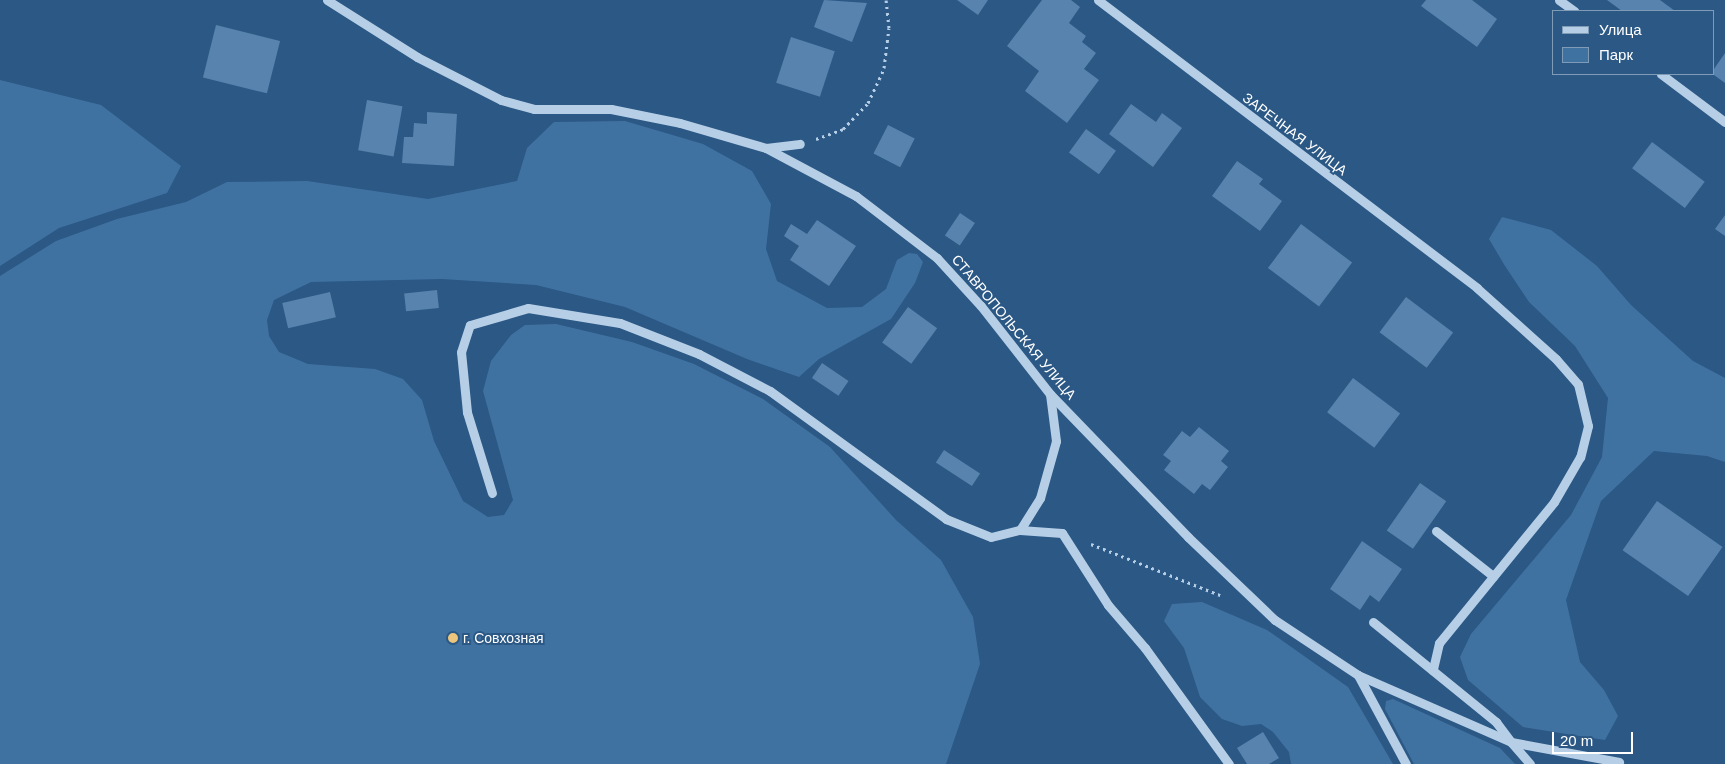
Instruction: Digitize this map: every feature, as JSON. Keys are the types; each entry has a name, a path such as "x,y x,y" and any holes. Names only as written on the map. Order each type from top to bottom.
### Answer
{"street":[{"name":"СТАВРОПОЛЬСКАЯ УЛИЦА","path":"327,0 417,57 501,100 534,110 611,109 680,123 766,148 856,196 936,258 981,306 1050,394 1188,537 1275,620 1358,675 1511,742 1530,764"},
{"name":"ЗАРЕЧНАЯ УЛИЦА","path":"1098,0 1477,288 1556,359 1578,384 1588,426 1580,457 1554,502 1439,643 1433,670"},
{"path":"1559,0 1573,10"},
{"path":"1662,75 1725,122"},
{"path":"766,148 800,144"},
{"path":"492,494 467,412 461,352 470,325 528,308 620,323 700,354 770,391 946,519 991,537 1020,530 1062,533 1108,605 1145,648 1229,764"},
{"path":"1020,530 1040,498 1056,441 1050,394"},
{"path":"1436,531 1493,576"},
{"path":"1373,622 1496,722 1511,742 1619,762"},
{"path":"1358,675 1406,764"}],"path":[{"path":"800,144 843,130 868,104 884,68 889,28 886,0"},
{"path":"1062,533 1226,598"}],"green space":[{"path":"0,80 101,105 181,166 167,193 59,228 0,266"},
{"path":"625,121 703,144 752,171 771,204 766,249 777,281 827,308 862,307 886,289 897,260 909,253 917,254 923,262 915,283 891,319 819,359 799,377 747,359 625,307 536,285 442,279 311,282 274,300 267,320 269,336 279,352 308,364 375,369 403,379 422,400 434,441 463,501 488,517 504,515 513,500 483,391 491,361 511,335 525,325 556,324 632,342 694,364 763,399 830,447 896,520 941,560 973,617 980,664 946,764 0,764 0,276 56,241 117,219 186,202 227,182 307,181 428,199 517,181 527,148 554,122"},
{"path":"1502,217 1551,230 1597,266 1631,305 1693,361 1725,378 1725,462 1707,456 1654,451 1601,501 1566,600 1580,662 1604,690 1618,716 1605,740 1523,727 1468,680 1460,657 1471,634 1571,515 1602,457 1608,398 1575,346 1529,302 1489,239"},
{"path":"1202,602 1267,630 1348,687 1393,764 1291,764 1289,752 1273,732 1261,724 1242,726 1222,719 1200,697 1184,648 1164,621 1172,604"},
{"path":"1393,699 1500,748 1515,764 1414,764 1385,709 1386,701"}],"building":[{"path":"824,0 867,3 852,42 814,27"},
{"path":"957,0 988,0 978,15"},
{"path":"1042,0 1071,0 1080,7 1069,23 1086,36 1082,42 1096,53 1084,69 1099,80 1067,123 1025,91 1039,71 1007,46"},
{"path":"1426,0 1472,0 1497,19 1477,47 1421,6"},
{"path":"1607,0 1660,0 1674,10 1621,10"},
{"path":"216,25 280,41 267,93 203,77"},
{"path":"791,37 835,51 820,97 776,83"},
{"path":"1725,53 1725,83 1714,75 1715,68"},
{"path":"367,100 402,106 394,156 358,150"},
{"path":"1131,104 1156,122 1162,113 1182,128 1153,167 1109,134"},
{"path":"427,112 457,114 454,166 402,163 404,137 413,137 414,123 427,124"},
{"path":"888,125 915,139 900,167 873,154"},
{"path":"1086,129 1116,151 1099,174 1069,152"},
{"path":"1652,142 1705,182 1685,208 1632,168"},
{"path":"1237,161 1263,179 1259,184 1282,201 1260,231 1212,196"},
{"path":"960,213 975,223 960,245 945,235"},
{"path":"1725,215 1725,236 1715,229"},
{"path":"817,220 856,246 829,286 790,260 799,246 784,236 791,224 807,234"},
{"path":"1301,224 1352,263 1319,306 1268,268"},
{"path":"437,290 439,308 406,311 404,293"},
{"path":"330,292 336,317 288,328 282,303"},
{"path":"1406,297 1453,333 1427,368 1380,332"},
{"path":"908,307 937,328 911,364 882,343"},
{"path":"822,363 849,381 838,396 812,378"},
{"path":"1353,378 1400,414 1374,448 1327,412"},
{"path":"1199,427 1229,451 1221,461 1228,467 1210,490 1202,484 1194,494 1164,470 1171,461 1163,455 1182,431 1190,437"},
{"path":"944,450 980,473 972,486 936,463"},
{"path":"1420,483 1446,501 1413,549 1387,531"},
{"path":"1657,501 1723,547 1688,596 1623,550"},
{"path":"1362,541 1402,569 1379,602 1370,595 1360,610 1330,589"},
{"path":"1263,732 1279,758 1269,764 1247,764 1237,748"}],"place":[{"name":"г. Совхозная","path":"453,638"}]}
